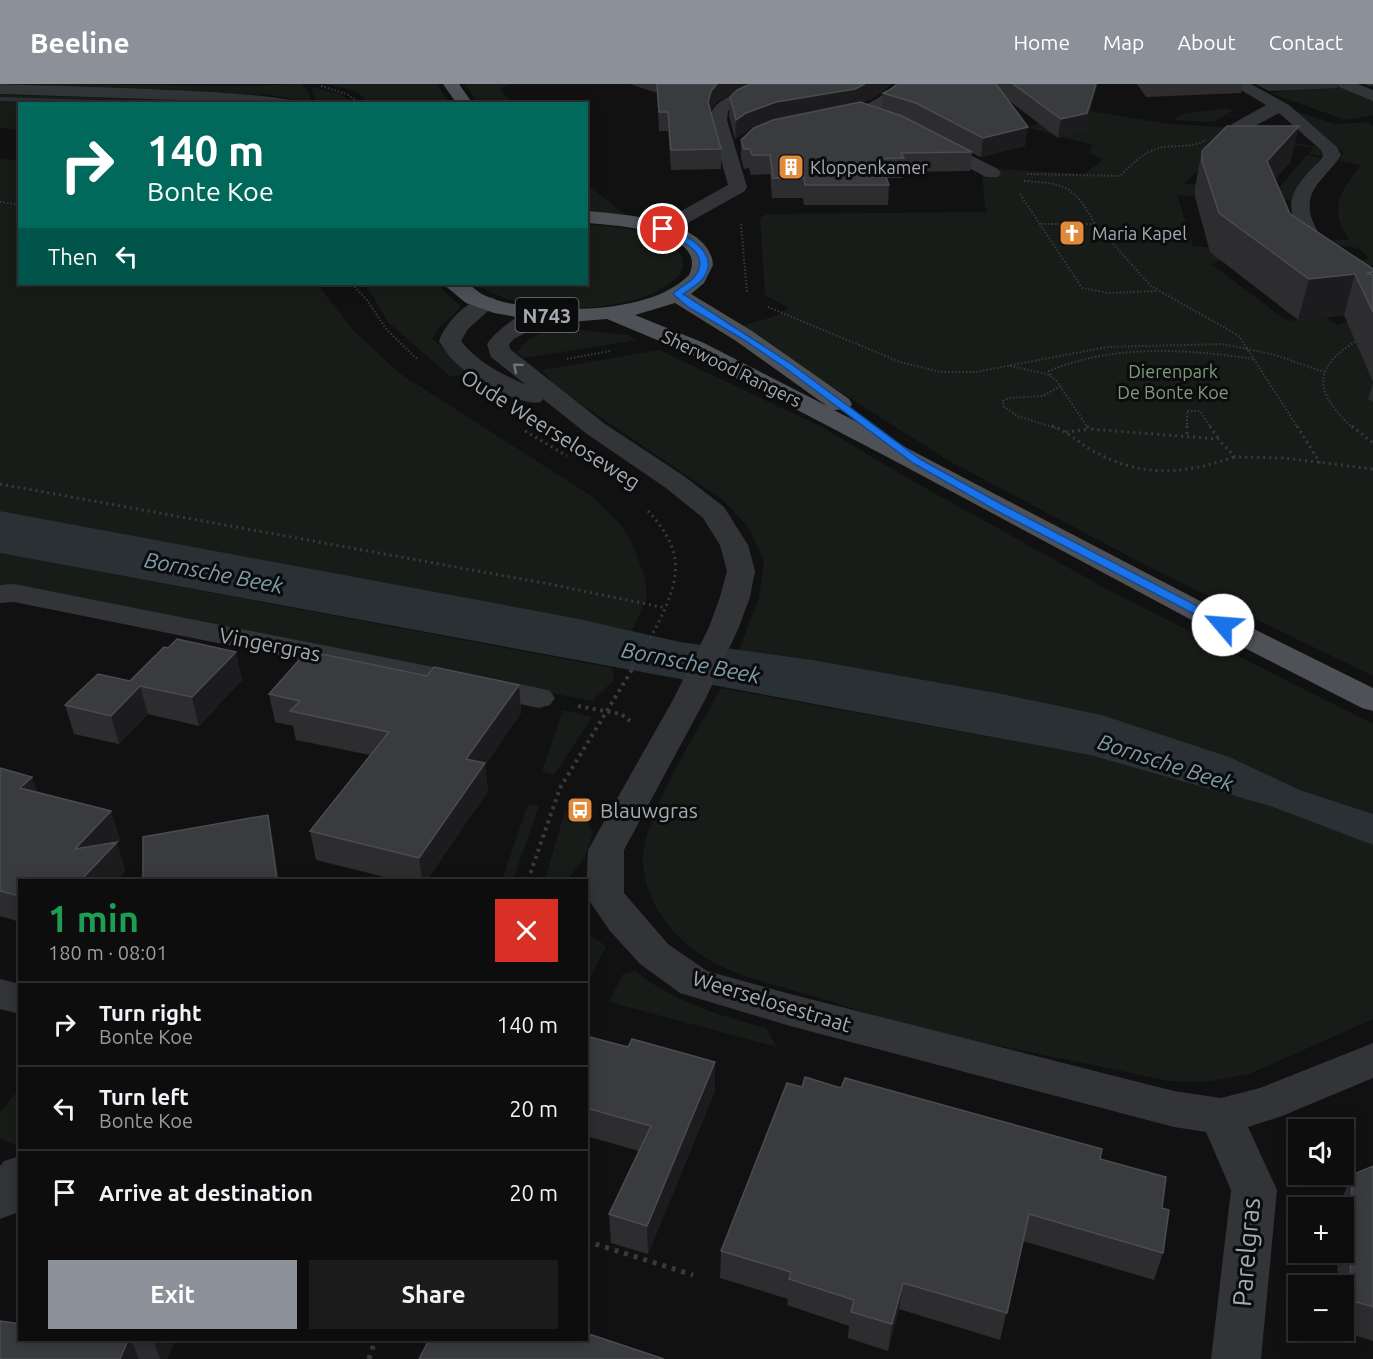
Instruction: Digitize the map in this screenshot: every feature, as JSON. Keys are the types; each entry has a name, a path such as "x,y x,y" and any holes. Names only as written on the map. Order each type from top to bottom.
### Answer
{"main road":[{"path":"451,84 464,102"},
{"name":"N743","path":"455,285 469,296 486,303 542,314 610,313 642,306 677,294 698,279 704,268 703,257 698,248 686,238 663,229 621,219 588,217"},
{"name":"Sherwood Rangers","path":"677,294 787,365 916,461"},
{"name":"Sherwood Rangers","path":"610,313 672,338 916,461 1011,514 1373,701"}],"street":[{"path":"663,229 714,203 738,187 720,127 720,109 748,95 859,84"},
{"path":"816,123 879,106 893,97 904,84"},
{"path":"1239,84 1283,108 1301,125 1318,136 1332,155 1301,198 1302,216 1315,242 1340,269 1373,290"},
{"path":"1345,84 1373,96"},
{"path":"0,91 244,98 277,102"},
{"path":"1238,128 1272,109 1283,108"},
{"path":"861,112 889,122"},
{"path":"720,127 741,137 729,157"},
{"path":"917,133 992,173"},
{"path":"1340,269 1373,269"},
{"name":"Weerselosestraat","path":"486,303 467,317 452,335 450,341 454,347 487,374 596,429"},
{"name":"Weerselosestraat","path":"542,314 506,334 498,344 499,352 596,429 675,482 714,513 734,545 741,571 735,597 724,627 690,698 661,746 606,850 596,897 624,921 654,954 694,982 801,1013 1163,1106 1221,1116 1267,1104 1373,1060"},
{"name":"Vingergras","path":"0,594 14,593 539,698"},
{"path":"0,994 18,998"},
{"name":"Parelgras","path":"1221,1116 1254,1190 1236,1359"},
{"path":"0,1199 18,1177"}],"path":[{"path":"313,84 338,89 359,102"},
{"path":"992,173 1120,176 1142,155 1160,147 1202,143 1223,128 1233,130 1238,128"},
{"path":"1023,181 1071,187 1095,224 1151,286 1239,336 1320,463"},
{"path":"738,187 745,292 750,296"},
{"path":"0,202 18,205"},
{"path":"1095,224 1041,224 1082,288 1109,293 1159,291"},
{"path":"353,285 367,300 386,329 417,359"},
{"path":"762,304 900,362 923,369 958,373 1107,347 1222,344 1246,347 1304,363 1324,372"},
{"path":"1364,338 1347,346 1333,359 1321,381 1325,394 1339,416 1373,442"},
{"path":"1089,429 1051,376 1049,371 1062,363 1083,357 1193,352 1254,359"},
{"path":"1009,365 1022,371 1051,376"},
{"path":"1060,386 1043,396 1009,398 1003,401 1003,406 1016,416 1066,432 1089,449 1104,456 1154,470 1188,471 1235,457 1284,458 1373,469"},
{"path":"1187,436 1187,411 1200,411 1218,439 1235,457"},
{"name":"Oude Weerseloseweg","path":"517,426 576,461"},
{"path":"1066,432 1089,429 1218,439"},
{"path":"0,484 537,582 666,608"},
{"name":"Oude Weerseloseweg","path":"528,879 560,788 620,691 659,621 674,583 675,558 663,528 645,507"},
{"path":"588,1242 693,1275"},
{"path":"369,1359 375,1341"}],"green space":[{"path":"0,84 254,86 301,84 309,92 312,102 271,95 0,86"},
{"path":"325,84 437,84 448,102 367,102 355,92"},
{"path":"465,84 512,84 500,88 510,102 477,102"},
{"path":"1337,84 1373,101 1373,115 1346,120 1270,93"},
{"path":"311,87 341,94 351,102 317,102"},
{"path":"0,95 258,102 18,102 18,130 0,128"},
{"name":"Dierenpark De Bonte Koe","path":"1066,107 1168,124 1221,127 1319,147 1323,154 1322,156 1309,154 1313,148 1238,135 1184,183 1196,185 1213,198 1177,195 1193,246 1217,248 1223,260 1211,264 1287,321 1326,317 1337,325 1351,321 1373,382 1373,390 1368,399 1373,402 1373,676 1155,570 951,462 738,327 773,317 789,308 765,295 760,218 768,214 988,212 985,206 982,171 1000,169 1084,174 1103,160 1089,152 1092,145 1029,128"},
{"path":"1227,108 1233,111 1228,114 1246,118 1225,115 1213,122 1174,120 1181,114"},
{"path":"1294,111 1335,124 1368,122 1373,126 1373,265 1363,266 1356,261 1369,259 1359,248 1330,244 1328,240 1349,240 1339,219 1339,201 1347,183 1361,165 1339,161 1343,152"},
{"path":"1307,155 1321,158 1303,178 1290,200 1271,197"},
{"path":"0,159 18,160 18,285 318,285 353,330 399,373 593,497 621,525 634,547 645,578 647,597 632,631 0,511"},
{"path":"588,186 628,217 592,212 588,208"},
{"path":"588,225 625,228 654,235 676,248 682,257 683,266 676,278 658,291 634,300 578,308 520,302 496,295 479,285 588,285"},
{"path":"366,285 438,285 460,306 433,339 469,374 451,377 388,322"},
{"path":"572,329 627,335 637,340 524,358 517,352 529,340 541,333"},
{"path":"659,350 822,427 909,479 1114,593 1373,724 1373,814 1300,790 1228,757 1102,715 1002,694 813,660 739,650 759,598 764,562 749,528 723,500 557,388 542,370"},
{"path":"0,553 612,668 614,680 592,701 0,584"},
{"path":"721,688 1090,755 1270,806 1373,845 1373,1019 1249,1074 1206,1082 1169,1081 908,1025 760,981 719,965 682,940 663,918 650,893 643,864 644,846 660,800"},
{"path":"563,710 592,717 554,775 542,772"},
{"path":"528,804 539,806 513,879 502,879"},
{"path":"565,810 586,817 593,833 584,859 568,879 545,879"},
{"path":"588,934 606,946 588,983"},
{"path":"635,971 665,991 697,1006 766,1028 777,1047 609,1002 623,974"},
{"path":"18,1090 17,1145 0,1139 0,1113"}],"water":[{"name":"Bornsche Beek","path":"0,511 574,618 680,642 813,660 1002,694 1102,715 1229,757 1300,790 1373,814 1373,845 1270,806 1090,755 0,553"}],"building":[{"path":"657,84 717,84 711,91 708,102 721,149 671,150 668,112 659,112"},
{"path":"750,84 865,84 855,89 776,102 746,113 736,120 730,97 737,90"},
{"path":"898,84 996,84 1028,127 983,138 916,103 883,93"},
{"path":"1013,84 1096,84 1087,113 1061,119"},
{"path":"860,102 902,116 972,152 901,153 904,158 879,159 889,185 805,185 804,178 773,178 770,155 752,155 750,149 744,149 741,140 754,128 773,120"},
{"path":"1227,126 1299,126 1267,161 1290,214 1373,269 1373,272 1367,273 1373,275 1373,312 1355,274 1309,279 1219,213 1202,161 1202,151"},
{"path":"177,639 236,652 192,697 140,686 111,716 65,705 98,674 130,681 164,647 168,648"},
{"path":"307,651 427,676 434,667 519,685 466,759 485,763 419,858 310,831 389,732 290,711 300,701 269,694"},
{"path":"0,768 32,777 20,788 111,811 75,849 117,842 82,879 18,879 18,896 0,891"},
{"path":"268,815 277,879 143,879 143,837"},
{"path":"588,1037 628,1047 632,1039 715,1062 647,1226 609,1214 651,1126 588,1109"},
{"path":"805,1077 841,1088 845,1078 1102,1149 1100,1159 1166,1177 1162,1208 1169,1210 1163,1253 1029,1214 1007,1313 903,1283 892,1324 851,1312 854,1300 789,1279 791,1272 721,1251 787,1083 802,1087"},
{"path":"1373,1166 1373,1307 1354,1301 1354,1275 1350,1275 1351,1263 1354,1263 1354,1197 1352,1197 1354,1174"},
{"path":"0,1321 18,1324 18,1341 128,1341 120,1359 0,1359"},
{"path":"588,1334 664,1359 419,1359 428,1341 588,1341"}],"waterway":[{"path":"0,99 97,102"}],"place":[{"name":"Kloppenkamer","path":"791,167"},
{"name":"Maria Kapel","path":"1072,233"},
{"name":"Blauwgras","path":"580,810"}],"route":[{"path":"663,229 686,238 698,248 703,257 704,268 698,279 677,294 691,305 744,336 787,365 916,461 1223,625"}]}
